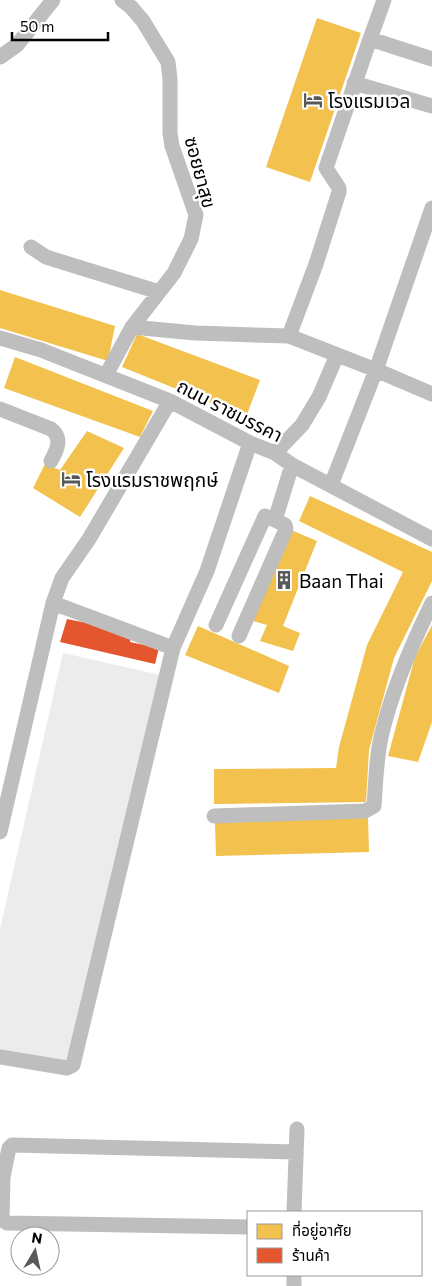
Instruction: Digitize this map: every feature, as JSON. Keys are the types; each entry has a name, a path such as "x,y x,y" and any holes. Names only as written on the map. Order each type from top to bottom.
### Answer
{"street":[{"path":"0,57 17,45 53,0"},
{"name":"ซอยยาสุข","path":"106,375 132,327 174,272 191,239 196,215 172,146 168,62 143,21 122,0"},
{"path":"289,336 316,264 339,192 339,188 326,168 384,0"},
{"path":"370,39 432,60"},
{"path":"354,83 432,106"},
{"path":"331,485 376,370 432,208"},
{"path":"31,247 46,257 159,292"},
{"path":"132,327 195,333 289,336 432,394"},
{"name":"ถนน ราชมรรคา","path":"1,343 41,350 170,401 250,443 275,453 292,465 432,539"},
{"path":"275,453 302,425 319,397 338,355"},
{"path":"0,832 53,602 62,578 89,539 170,401"},
{"path":"0,409 56,432 58,443 51,461"},
{"path":"0,1057 67,1068 73,1065 173,648 207,571 250,443"},
{"path":"275,520 292,465"},
{"path":"216,625 265,516 275,520 285,525 286,529 239,636"},
{"path":"53,602 173,648"},
{"path":"214,816 366,811 374,806 382,730 403,664 432,603"},
{"path":"294,1211 298,1129"},
{"path":"247,1227 7,1223 2,1220 2,1177 9,1148 12,1145 296,1152"}],"shaded area":[{"path":"63,653 165,676 70,1064 0,1050 0,929"}],"building: ที่อยู่อาศัย":[{"name":"โรงแรมเวล","path":"317,18 361,33 310,182 266,167"},
{"path":"0,290 115,326 108,361 0,328"},
{"path":"137,334 260,380 246,417 122,367"},
{"path":"15,357 153,411 140,437 4,388"},
{"name":"โรงแรมราชพฤกษ์","path":"87,431 124,448 80,517 33,488 45,464 60,470"},
{"path":"310,496 432,552 432,581 394,658 369,750 366,802 214,804 214,769 336,768 339,747 367,645 403,572 299,521"},
{"name":"Baan Thai","path":"289,529 317,541 283,626 300,633 293,651 260,641 267,625 250,620"},
{"path":"432,625 432,722 418,762 388,756 415,657"},
{"path":"198,626 289,666 279,693 185,655"},
{"path":"368,817 369,852 216,856 215,823"}],"building: ร้านค้า":[{"path":"67,619 132,632 130,642 159,648 155,664 60,642"}],"place":[{"name":"โรงแรมเวล","path":"313,100"},
{"name":"โรงแรมราชพฤกษ์","path":"71,479"},
{"name":"Baan Thai","path":"284,580"}]}
